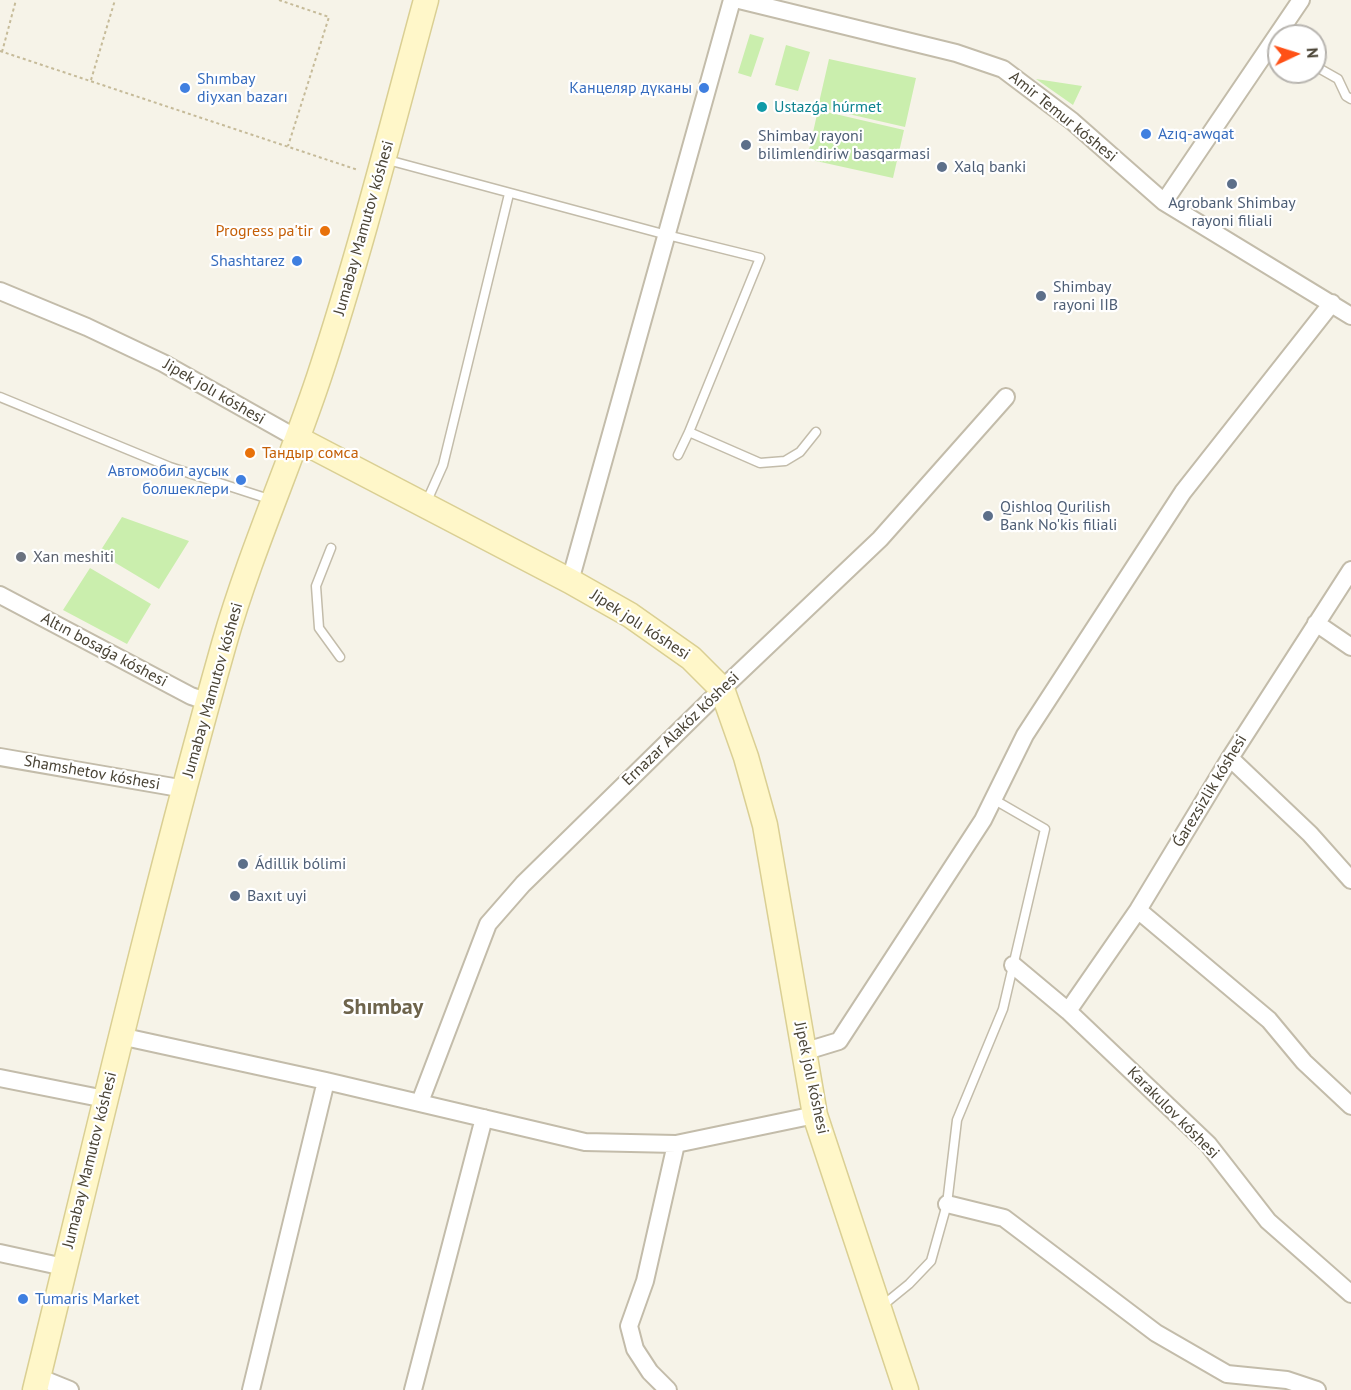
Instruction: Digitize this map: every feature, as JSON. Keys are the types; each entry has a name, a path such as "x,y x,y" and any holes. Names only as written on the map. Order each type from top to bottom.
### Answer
{"street":[{"name":"Jumabay Mamutov kóshesi","path":"36,1384 120,1036 225,641 298,439 335,328 384,159 426,0"},
{"path":"570,580 732,0"},
{"name":"Amir Temur kóshesi","path":"739,0 956,53 1003,69 1072,121 1164,202 1351,316"},
{"path":"1287,24 1301,0"},
{"path":"1164,202 1267,56"},
{"name":"Jipek jolı kóshesi","path":"0,291 87,327 163,363 298,439 570,580 630,615 691,658 722,689 746,758 765,825 815,1115 906,1390"},
{"path":"803,1052 839,1041 983,820 1025,735 1183,492 1332,303"},
{"name":"Ernazar Alakóz kóshesi","path":"420,1102 488,924 523,884 722,689 880,540 1006,397"},
{"name":"Ǵarezsizlik kóshesi","path":"1068,1011 1138,910 1230,758 1351,570"},
{"name":"Altın bosaǵa kóshesi","path":"0,595 191,696 209,702"},
{"path":"1316,622 1351,647"},
{"name":"Shamshetov kóshesi","path":"0,757 185,789"},
{"path":"1230,758 1310,834 1351,880"},
{"path":"1138,910 1269,1020 1304,1062 1351,1106"},
{"name":"Karakulov kóshesi","path":"1013,965 1068,1011 1208,1144 1269,1221 1351,1294"},
{"path":"120,1036 420,1102 585,1142 676,1144 815,1115"},
{"path":"0,1078 105,1099"},
{"path":"251,1390 326,1081"},
{"path":"413,1390 484,1118"},
{"path":"668,1390 650,1372 635,1349 629,1326 645,1281 676,1144"},
{"path":"947,1204 1004,1218 1156,1333 1228,1382 1287,1380 1317,1390"},
{"path":"0,1253 64,1267"},
{"path":"36,1384 70,1390"}],"lane":[{"path":"1327,73 1338,79 1349,95"},
{"path":"384,159 509,194 760,258 678,454"},
{"path":"425,506 443,465 509,194"},
{"path":"0,398 170,466 274,501"},
{"path":"689,432 760,463 785,461 801,452 816,432"},
{"path":"330,548 316,586 319,628 340,657"},
{"path":"879,1309 909,1284 931,1261 947,1204 957,1120 1003,1009 1045,829 993,799"}],"path":[{"path":"16,0 1,52 358,170"},
{"path":"91,80 116,0"},
{"path":"279,0 328,17 288,147"}],"green space":[{"path":"750,34 764,38 751,77 738,73"},
{"path":"786,45 810,52 798,91 775,85"},
{"path":"829,59 916,78 905,127 818,107"},
{"path":"1036,79 1082,86 1073,105"},
{"path":"818,110 904,130 893,178 807,159"},
{"path":"122,517 189,541 159,589 99,553"},
{"path":"90,568 151,604 127,644 63,610"}],"place":[{"name":"Shımbay diyxan bazarı","path":"185,88"},
{"name":"Канцеляр дүканы","path":"704,88"},
{"name":"Ustazǵa húrmet","path":"762,107"},
{"name":"Azıq-awqat","path":"1146,134"},
{"name":"Shimbay rayoni bilimlendiriw basqarmasi","path":"746,145"},
{"name":"Xalq banki","path":"942,167"},
{"name":"Agrobank Shimbay rayoni filiali","path":"1232,184"},
{"name":"Progress pa'tir","path":"325,231"},
{"name":"Shashtarez","path":"297,261"},
{"name":"Shimbay rayoni IIB","path":"1041,296"},
{"name":"Тандыр сомса","path":"250,453"},
{"name":"Автомобил аусык болшеклери","path":"241,480"},
{"name":"Qishloq Qurilish Bank No'kis filiali","path":"988,516"},
{"name":"Xan meshiti","path":"21,557"},
{"name":"Ádillik bólimi","path":"243,864"},
{"name":"Baxıt uyi","path":"235,896"},
{"name":"Tumaris Market","path":"23,1299"}],"district":[{"name":"Shımbay","path":"383,1008"}]}
